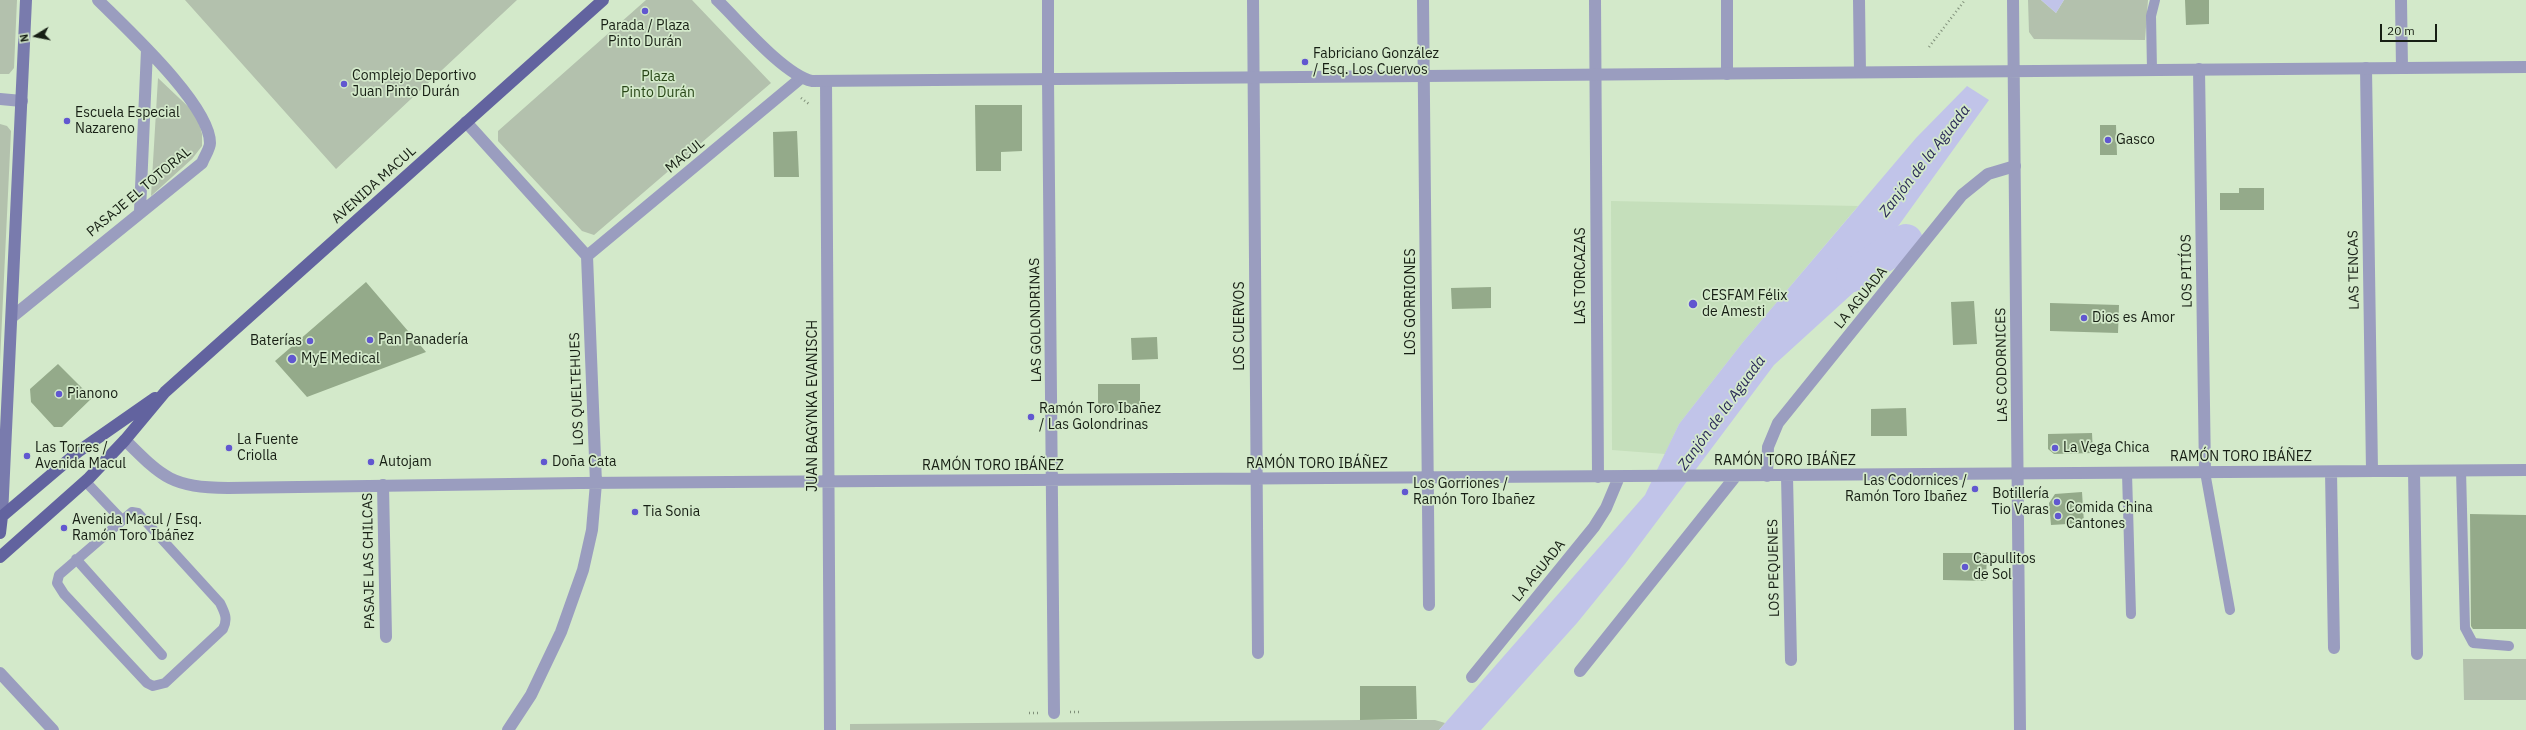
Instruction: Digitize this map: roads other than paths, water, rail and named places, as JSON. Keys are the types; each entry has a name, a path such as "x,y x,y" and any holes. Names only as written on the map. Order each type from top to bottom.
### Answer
{"main road":[{"path":"0,532 12,317 26,0"},
{"name":"AVENIDA MACUL","path":"1,517 84,446 165,392 603,0"},
{"name":"AVENIDA MACUL","path":"0,557 85,481 125,440 165,392"}],"street":[{"name":"PASAJE EL TOTORAL","path":"12,317 140,211 202,163 210,144 207,127 200,112 147,50 98,0"},
{"path":"717,0 786,68 801,78 826,81 2526,67"},
{"name":"LAS GOLONDRINAS","path":"1048,0 1054,713"},
{"name":"LOS CUERVOS","path":"1253,0 1258,653"},
{"name":"LOS GORRIONES","path":"1423,0 1429,605"},
{"name":"LAS TORCAZAS","path":"1595,0 1598,477"},
{"path":"1727,0 1727,74"},
{"path":"1859,0 1860,72"},
{"name":"LAS CODORNICES","path":"2013,0 2020,730"},
{"path":"2401,0 2402,68"},
{"path":"140,211 147,50"},
{"name":"LAS TENCAS","path":"2366,68 2372,471"},
{"name":"LOS PITÍOS","path":"2199,69 2205,472"},
{"name":"MACUL","path":"587,256 801,78"},
{"name":"JUAN BAGYNKA EVANISCH","path":"826,81 830,730"},
{"path":"0,99 22,100"},
{"path":"466,122 587,256"},
{"name":"LA AGUADA","path":"1767,476 1768,447 1778,423 1965,191 1994,171 2015,166"},
{"name":"LOS QUELTEHUES","path":"508,730 547,665 578,586 592,530 596,483 587,256"},
{"name":"RAMÓN TORO IBÁÑEZ","path":"125,440 160,474 189,486 228,488 596,483 1695,477 2526,470"},
{"path":"2414,471 2417,654"},
{"path":"2331,472 2334,648"},
{"path":"1580,671 1735,476"},
{"name":"LOS PEQUENES","path":"1787,476 1791,660"},
{"name":"LA AGUADA","path":"1472,677 1594,527 1606,508 1619,477"},
{"name":"PASAJE LAS CHILCAS","path":"383,485 386,637"},
{"path":"0,672 53,730"}],"lane":[{"path":"2152,70 2151,16 2155,0"},
{"path":"2461,470 2465,628 2473,643 2509,646"},
{"path":"2205,472 2230,610"},
{"path":"2127,473 2131,614"},
{"path":"85,481 121,519"},
{"path":"132,512 138,513 220,603 226,614 226,623 223,629 165,683 153,686 147,683 64,594 57,583 57,578 76,559 121,519 132,512"},
{"path":"76,559 162,656"}],"water":[{"path":"2041,0 2064,0 2056,13"},
{"name":"Zanjón de la Aguada","path":"1967,86 1989,100 1886,243 1897,253 1774,365 1625,564 1577,623 1481,730 1439,730 1645,495 1679,424 1743,342 1916,138"}],"waterway":[{"path":"1853,275 1906,241"}],"place":[{"name":"Parada / Plaza Pinto Durán","path":"645,11"},
{"name":"Fabriciano González / Esq. Los Cuervos","path":"1305,62"},
{"name":"Complejo Deportivo Juan Pinto Durán","path":"344,84"},
{"name":"Escuela Especial Nazareno","path":"67,121"},
{"name":"Gasco","path":"2108,140"},
{"name":"CESFAM Félix de Amesti","path":"1693,304"},
{"name":"Dios es Amor","path":"2084,318"},
{"name":"Pan Panadería","path":"370,340"},
{"name":"Baterías","path":"310,341"},
{"name":"MyE Medical","path":"292,359"},
{"name":"Pianono","path":"59,394"},
{"name":"Ramón Toro Ibañez / Las Golondrinas","path":"1031,417"},
{"name":"La Fuente Criolla","path":"229,448"},
{"name":"La Vega Chica","path":"2055,448"},
{"name":"Las Torres / Avenida Macul","path":"27,456"},
{"name":"Autojam","path":"371,462"},
{"name":"Doña Cata","path":"544,462"},
{"name":"Las Codornices / Ramón Toro Ibañez","path":"1975,489"},
{"name":"Los Gorriones / Ramón Toro Ibañez","path":"1405,492"},
{"name":"Botillería Tio Varas","path":"2057,502"},
{"name":"Tia Sonia","path":"635,512"},
{"name":"Comida China Cantones","path":"2058,516"},
{"name":"Avenida Macul / Esq. Ramón Toro Ibáñez","path":"64,528"},
{"name":"Capullitos de Sol","path":"1965,567"}],"park label":[{"name":"Plaza Pinto Durán","path":"658,86"}]}
